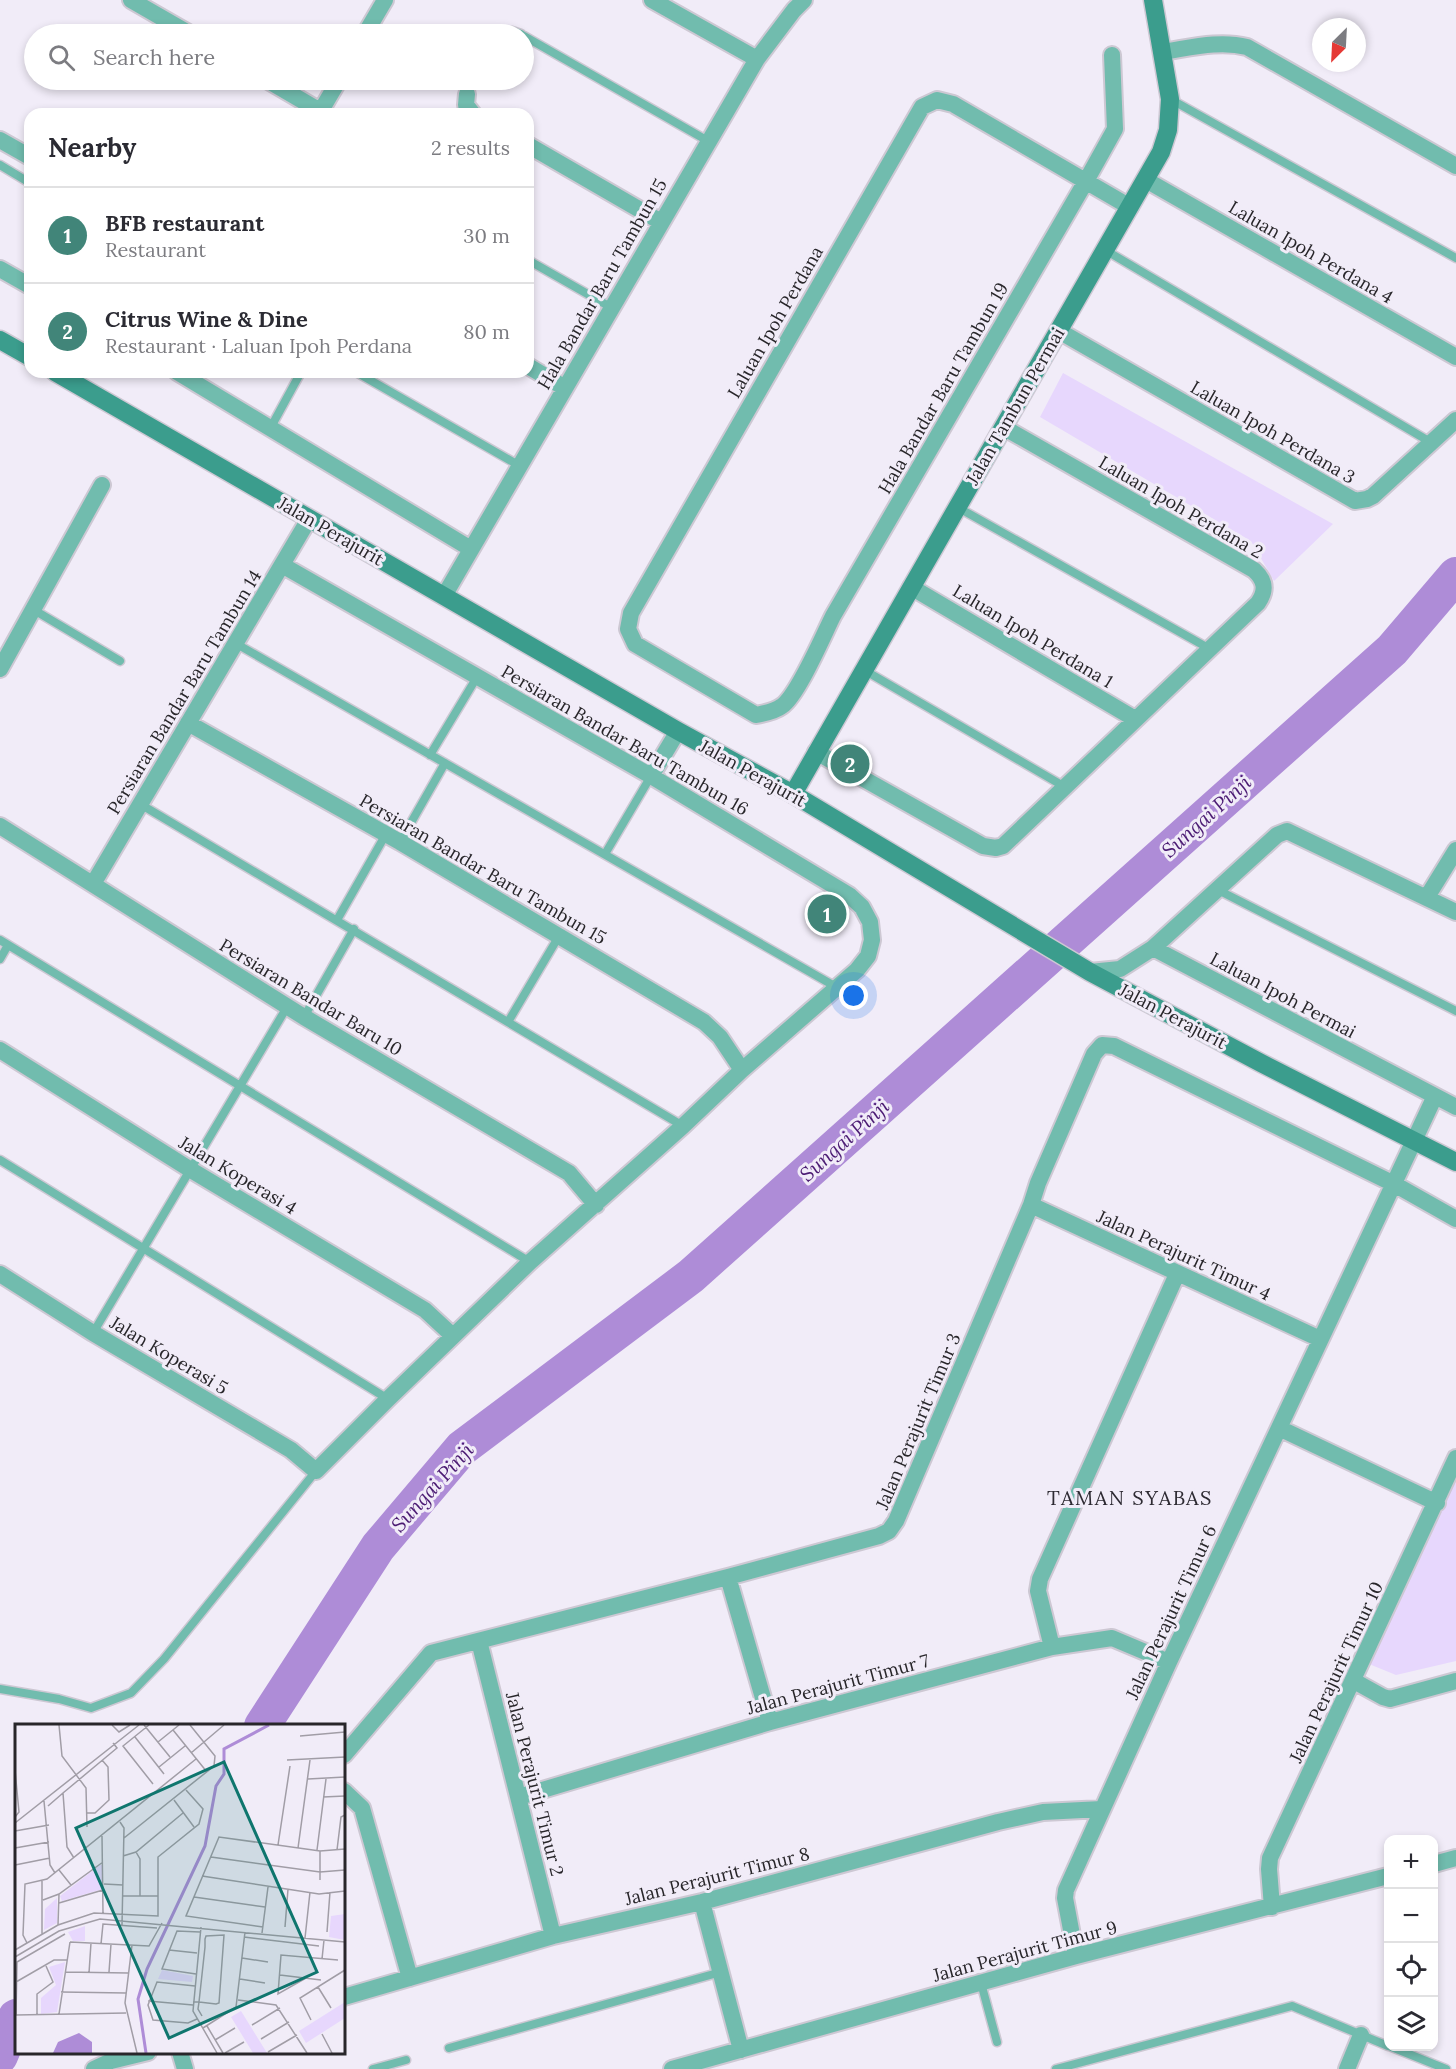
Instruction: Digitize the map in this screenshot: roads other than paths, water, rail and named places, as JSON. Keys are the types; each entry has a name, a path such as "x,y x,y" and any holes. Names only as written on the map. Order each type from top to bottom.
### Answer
{"street":[{"path":"131,0 173,24"},
{"path":"371,24 385,0"},
{"path":"652,0 757,59"},
{"name":"Hala Bandar Baru Tambun 15","path":"444,596 757,59 804,0"},
{"name":"Jalan Tambun Permai","path":"793,794 1161,153 1168,130 1170,99 1153,0"},
{"path":"1162,52 1218,44 1247,47 1456,166"},
{"name":"Hala Bandar Baru Tambun 19","path":"756,715 770,712 784,705 800,683 833,616 1115,129 1112,55"},
{"path":"284,90 313,108"},
{"path":"322,108 333,90"},
{"path":"468,108 466,105 470,90"},
{"name":"Laluan Ipoh Perdana","path":"756,715 641,650 630,638 628,621 917,114 929,102 937,100 953,104 1130,207"},
{"path":"0,140 24,154"},
{"path":"534,149 661,222"},
{"name":"Laluan Ipoh Perdana 4","path":"1146,180 1456,357"},
{"path":"0,268 24,282"},
{"name":"Laluan Ipoh Perdana 3","path":"1059,331 1354,501 1367,500 1456,420"},
{"path":"0,340 24,354"},
{"path":"534,370 565,388"},
{"name":"Jalan Perajurit","path":"66,378 678,731 793,794 1090,972 1261,1063 1456,1162"},
{"path":"187,378 471,549"},
{"name":"Laluan Ipoh Perdana 2","path":"1003,427 1261,576 1264,595 1258,603 1135,719"},
{"path":"0,669 102,485"},
{"name":"Persiaran Bandar Baru Tambun 14","path":"93,884 309,519"},
{"name":"Persiaran Bandar Baru Tambun 16","path":"282,565 651,776 849,895 862,907 870,922 872,940 868,956 858,970 742,1070 596,1205 530,1262 316,1471"},
{"name":"Laluan Ipoh Perdana 1","path":"912,587 1135,719"},
{"path":"816,752 990,848 996,848 1008,842 1135,719"},
{"name":"Persiaran Bandar Baru Tambun 15","path":"188,723 393,838 704,1022 720,1038 742,1070"},
{"path":"651,776 678,731"},
{"name":"Persiaran Bandar Baru 10","path":"0,826 287,1007 569,1173 596,1205"},
{"path":"1090,972 1120,969 1153,948 1277,835 1287,831 1456,912"},
{"path":"1427,897 1456,850"},
{"name":"Laluan Ipoh Permai","path":"1153,948 1456,1107"},
{"name":"Jalan Perajurit Timur 3","path":"345,1754 431,1653 879,1536 893,1526 1032,1205 1038,1183 1094,1054 1102,1046 1114,1046 1394,1184"},
{"name":"Jalan Koperasi 4","path":"0,1050 191,1170 425,1310 453,1336"},
{"name":"Jalan Perajurit Timur 6","path":"1076,1956 1065,1894 1169,1662 1435,1096"},
{"path":"1394,1184 1456,1219"},
{"name":"Jalan Perajurit Timur 4","path":"1032,1205 1320,1339"},
{"name":"Jalan Koperasi 5","path":"0,1274 93,1333 291,1450 316,1471"},
{"path":"1052,1647 1038,1591 1040,1579 1177,1274"},
{"path":"1279,1428 1437,1503"},
{"name":"Jalan Perajurit Timur 10","path":"1272,1907 1270,1858 1456,1458"},
{"path":"728,1577 770,1722"},
{"name":"Jalan Perajurit Timur 7","path":"519,1797 770,1722 1052,1647 1112,1638 1169,1662"},
{"name":"Jalan Perajurit Timur 2","path":"479,1641 553,1936"},
{"path":"1354,1681 1390,1699 1456,1681"},
{"path":"345,1792 362,1808 410,1978"},
{"name":"Jalan Perajurit Timur 8","path":"345,1997 553,1936 702,1902 998,1822 1043,1812 1102,1809"},
{"path":"1438,1863 1456,1858"},
{"name":"Jalan Perajurit Timur 9","path":"672,2069 1076,1956 1384,1877"},
{"path":"702,1902 741,2050"},
{"path":"1347,2069 1361,2035"},
{"path":"94,2069 111,2061 140,2054"},
{"path":"181,2054 185,2069"}],"lane":[{"path":"534,42 708,141"},
{"path":"1170,99 1456,258"},
{"path":"0,165 24,179"},
{"path":"1105,250 1432,443"},
{"path":"534,263 612,308"},
{"path":"270,427 298,378"},
{"path":"366,378 520,466"},
{"path":"957,507 1210,649"},
{"path":"34,610 120,661"},
{"path":"236,643 839,988"},
{"path":"864,670 1065,787"},
{"path":"430,755 477,677"},
{"path":"337,920 445,763"},
{"path":"605,854 651,776"},
{"path":"140,804 683,1126"},
{"path":"1218,890 1456,1011"},
{"path":"304,1017 354,929"},
{"path":"508,1022 559,936"},
{"path":"0,959 4,943 530,1262"},
{"path":"93,1333 287,1007"},
{"path":"0,1161 388,1399"},
{"path":"0,1689 59,1699 91,1708 131,1693 164,1659 316,1471"},
{"path":"450,2048 721,1972"},
{"path":"981,1983 997,2042"},
{"path":"1056,2069 1292,2006 1384,2044"},
{"path":"1401,2051 1446,2069"},
{"path":"373,2069 406,2060"}],"waterway":[{"name":"Sungai Pinji","path":"263,1724 378,1547 462,1448 691,1276 1392,650 1456,575"},
{"name":"Sungai Pinji","path":"0,2056 15,2019"}],"place":[{"name":"Citrus Wine & Dine","path":"850,764"},
{"name":"BFB restaurant","path":"827,914"}],"district":[{"name":"TAMAN SYABAS","path":"1130,1497"}]}
